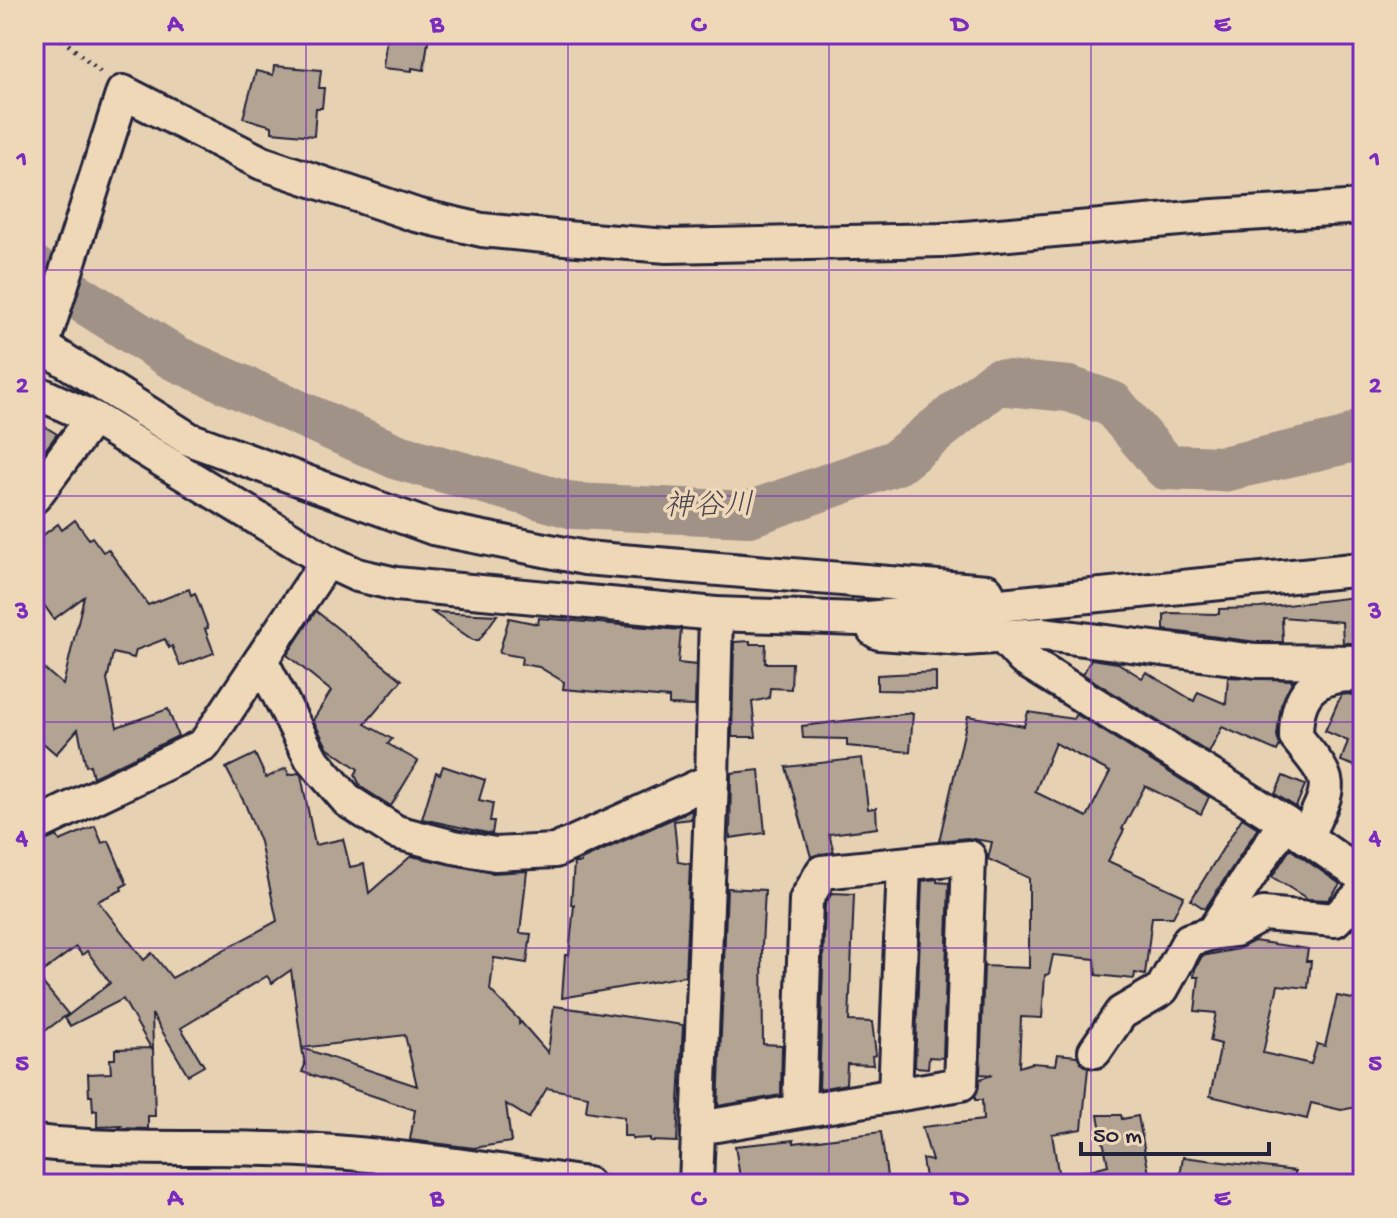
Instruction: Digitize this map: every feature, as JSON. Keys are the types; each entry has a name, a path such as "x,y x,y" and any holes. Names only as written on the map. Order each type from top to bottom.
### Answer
{"street":[{"path":"1008,603 999,592 585,558 433,528 189,439 37,345 122,95 262,163 416,215 482,230 565,238 667,246 942,240 1214,216 1363,207"},
{"path":"34,391 93,418 327,561 357,575 396,584 716,614 858,619 1363,569"},
{"path":"34,497 93,418"},
{"path":"34,826 204,745 327,561"},
{"path":"696,1184 716,614"},
{"path":"858,619 879,633 964,639 1044,634 1256,661 1363,662"},
{"path":"1002,636 1023,659 1296,829 1363,877"},
{"path":"261,660 311,758 348,801 396,832 495,854 555,851 712,780"},
{"path":"1212,933 1327,794 1324,771 1296,737 1296,715 1308,689 1332,675 1363,675"},
{"path":"699,1128 961,1084 969,857 822,872 806,900 799,1111"},
{"path":"895,1095 904,864"},
{"path":"1095,1051 1121,1013 1162,989 1189,940 1235,930 1263,914 1335,920 1363,892"},
{"path":"34,1142 87,1147 318,1151 408,1171 587,1184"}],"path":[{"path":"56,34 122,95"}],"building":[{"path":"387,34 429,34 424,70 383,68"},
{"path":"274,66 321,70 319,88 324,88 322,108 316,108 314,136 272,132 272,126 243,118 256,71 273,75"},
{"path":"34,420 57,434 34,465"},
{"path":"75,520 103,552 108,549 148,605 189,589 191,595 195,593 214,653 180,666 172,646 169,648 165,639 136,650 134,658 113,653 107,680 117,727 168,709 178,736 93,777 90,765 86,766 78,729 56,754 34,735 34,660 63,685 84,597 54,619 34,591 34,542 58,524 62,530"},
{"path":"1363,596 1363,643 1343,643 1342,622 1282,617 1283,642 1257,642 1164,630 1164,615 1169,613 1219,614 1219,609 1260,608"},
{"path":"316,611 402,680 365,724 392,739 388,744 418,761 391,806 361,787 355,775 358,769 327,747 313,720 331,691 287,655"},
{"path":"432,612 497,615 479,640 473,640"},
{"path":"509,618 538,624 539,618 681,630 678,663 696,665 695,706 669,705 669,698 563,689 564,682 539,667 521,664 522,657 499,653"},
{"path":"750,641 750,644 766,644 765,663 792,663 791,689 770,688 769,698 752,702 756,737 732,737 734,642"},
{"path":"1091,659 1118,663 1142,678 1146,672 1194,701 1198,692 1226,704 1228,677 1293,680 1281,705 1277,736 1280,745 1277,751 1222,727 1209,753 1083,674"},
{"path":"936,672 936,691 877,690 877,675"},
{"path":"1349,694 1363,699 1363,769 1341,761 1348,741 1325,731 1341,695"},
{"path":"1028,712 1073,719 1076,714 1209,797 1201,814 1145,786 1108,861 1184,896 1173,917 1152,917 1145,975 1135,973 1134,979 1096,975 1095,959 1053,955 1049,974 1045,975 1042,1018 1021,1017 1019,1067 1032,1063 1056,1065 1058,1054 1077,1056 1088,1068 1082,1129 1052,1134 1060,1184 926,1184 922,1159 932,1161 922,1127 983,1120 982,1100 975,1100 975,1096 980,1079 992,1075 980,1074 984,966 1029,968 1029,878 988,859 992,842 967,838 939,841 968,716 1024,726","holes":["1055,743 1110,772 1087,817 1035,792"]},
{"path":"913,713 910,752 847,746 847,739 803,738 802,726"},
{"path":"255,754 266,778 286,768 289,775 301,775 315,845 343,839 350,867 364,864 369,893 411,856 492,873 527,871 520,933 531,934 527,963 494,958 490,990 548,1053 554,1006 683,1025 677,1142 624,1136 624,1117 586,1111 588,1096 547,1088 529,1118 506,1104 511,1142 474,1148 410,1140 415,1110 302,1072 305,1065 302,1048 291,970 272,983 267,976 181,1028 204,1066 188,1075 152,1014 155,1116 148,1116 148,1129 97,1127 97,1110 93,1111 92,1096 89,1096 88,1074 111,1073 110,1059 115,1059 115,1049 151,1048 123,999 70,1026 65,1018 110,983 87,951 82,955 76,947 37,976 68,1014 34,1039 34,845 57,836 60,841 95,826 102,843 109,841 127,884 121,887 122,890 98,901 144,960 152,953 172,978 277,921 260,842 226,768","holes":["405,1035 417,1086 302,1048"]},
{"path":"862,758 868,809 876,808 877,828 829,834 834,852 811,857 786,767"},
{"path":"443,766 485,780 479,800 493,803 490,821 494,821 492,834 422,819 436,772 440,774"},
{"path":"759,770 765,833 730,838 731,773"},
{"path":"1283,776 1305,785 1296,807 1275,794"},
{"path":"692,810 691,819 674,821 678,862 690,864 685,976 562,998 565,955 569,955 574,905 571,904 574,863 581,863 581,860"},
{"path":"1242,818 1258,828 1205,909 1191,900"},
{"path":"1290,849 1340,884 1328,900 1308,899 1272,877"},
{"path":"937,879 937,882 949,883 943,1058 929,1057 928,1068 915,1067 922,881"},
{"path":"727,888 765,890 763,1044 782,1045 781,1095 718,1106"},
{"path":"832,893 854,894 849,1021 872,1022 876,1055 872,1056 873,1065 847,1064 846,1084 819,1089 825,905"},
{"path":"1254,941 1308,949 1306,961 1311,961 1308,988 1278,985 1263,1053 1311,1064 1317,1044 1325,1046 1337,996 1363,1001 1363,1106 1341,1110 1311,1103 1307,1119 1210,1096 1221,1044 1210,1041 1216,1013 1195,1011 1199,977 1194,977 1195,969 1202,956 1238,949"},
{"path":"1098,1115 1121,1115 1122,1119 1138,1116 1151,1184 1061,1184 1060,1178 1108,1165"},
{"path":"881,1132 888,1184 741,1184 735,1146 794,1140 794,1143"},
{"path":"1183,1157 1295,1171 1295,1184 1179,1184"}],"waterway":[{"name":"神谷川","path":"34,269 175,358 398,457 574,506 749,514 897,462 996,382 1069,389 1112,404 1166,467 1223,469 1346,441 1363,431"}]}
